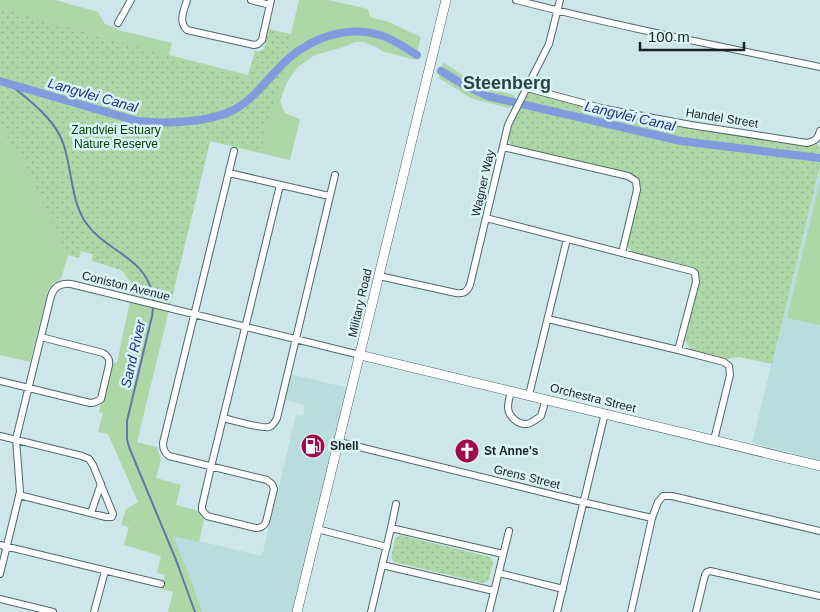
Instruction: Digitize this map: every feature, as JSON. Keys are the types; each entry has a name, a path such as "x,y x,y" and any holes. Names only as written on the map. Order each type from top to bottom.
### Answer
{"main road":[{"name":"Military Road","path":"298,612 446,0"},
{"name":"Orchestra Street","path":"360,355 820,466"}],"street":[{"path":"118,23 131,0"},
{"path":"187,0 182,20 183,26 187,30 256,45 262,40 271,2 251,0"},
{"path":"516,0 650,32 820,67"},
{"name":"Wagner Way","path":"379,276 456,293 465,292 470,284 510,120 549,44 560,0"},
{"name":"Handel Street","path":"527,88 622,112 807,143 815,141 820,131"},
{"path":"503,146 628,176 636,181 637,190 622,252"},
{"path":"234,151 163,448 164,452 170,456 211,467 267,480 272,484 274,489 266,522 264,526 256,528 207,516 202,510 202,506 211,467 223,418 246,327 280,185"},
{"path":"229,173 329,196"},
{"path":"223,418 264,428 271,426 277,418 335,175"},
{"path":"486,218 688,269 695,273 696,282 678,350"},
{"path":"529,395 567,239"},
{"name":"Coniston Avenue","path":"0,574 3,546 20,487 16,439 50,296 55,288 71,284 360,355"},
{"path":"548,319 719,360 729,366 730,375 714,440"},
{"path":"0,381 86,402 96,403 101,399 109,359 103,353 40,337"},
{"path":"511,391 508,411 515,421 526,424 541,416 546,399"},
{"path":"557,612 605,413"},
{"path":"0,436 85,457 93,465 113,510 113,515 111,518 106,518 19,495"},
{"name":"Grens Street","path":"339,442 652,518"},
{"path":"91,513 100,484"},
{"path":"631,612 652,518 658,502 663,496 667,495 820,531"},
{"path":"371,612 396,504"},
{"path":"391,528 503,554"},
{"path":"318,530 387,547"},
{"path":"489,612 509,531"},
{"path":"3,546 160,584"},
{"path":"382,565 494,591"},
{"path":"94,612 104,571"},
{"path":"696,612 706,572 710,571 820,596"},
{"path":"499,573 563,589"},
{"path":"0,599 53,612"}],"shaded area":[{"path":"820,168 820,460 752,443"},
{"path":"290,374 352,389 297,612 202,612 192,582 172,535 262,556 296,415 303,416 305,405 283,399"}],"green space":[{"path":"0,0 55,0 98,12 105,24 122,31 172,43 169,55 248,75 255,51 259,52 264,49 269,29 291,34 299,0 329,0 368,9 370,17 389,22 421,37 415,60 382,51 364,42 355,42 315,55 298,67 287,82 280,101 285,113 300,119 290,160 210,141 137,442 157,447 161,459 156,478 181,485 176,505 199,511 204,520 199,542 173,536 202,612 168,612 173,592 162,589 165,575 157,573 161,556 124,545 129,527 121,525 126,509 138,502 108,434 98,432 103,413 99,412 112,362 117,363 133,286 123,272 93,254 81,251 79,258 68,255 61,279 53,283 48,290 30,362 0,355"},
{"name":"Zandvlei Estuary Nature Reserve","path":"0,8 248,79 255,51 259,52 264,49 269,29 293,36 261,150 210,141 172,297 169,296 167,301 136,292 134,285 124,271 92,261 93,254 81,251 79,258 68,255 24,162 0,129"},
{"path":"443,62 471,81 484,87 514,95 514,102 509,108 469,97 439,78"},
{"path":"531,92 611,112 816,142 820,148 820,166 772,364 739,357 725,359 691,350 685,340 700,279 698,271 693,267 633,252 629,249 627,243 640,188 638,180 633,175 510,144 510,132 515,116 523,101"},
{"path":"820,181 820,325 787,318"},
{"path":"400,535 490,557 493,563 489,580 483,583 394,562 391,558 395,539"}],"waterway":[{"name":"Langvlei Canal","path":"0,81 137,121 174,122 215,117 237,108 251,97 289,58 309,44 332,35 344,32 368,32 395,41 417,55"},
{"name":"Langvlei Canal","path":"441,71 487,96 681,141 820,158"},
{"name":"Sand River","path":"6,82 40,110 55,127 67,155 77,205 86,223 94,233 134,264 143,273 149,284 153,306 127,421 127,439 195,612"}],"place":[{"name":"Shell","path":"313,446"},
{"name":"St Anne's","path":"467,451"}],"district":[{"name":"Steenberg","path":"507,83"}]}
